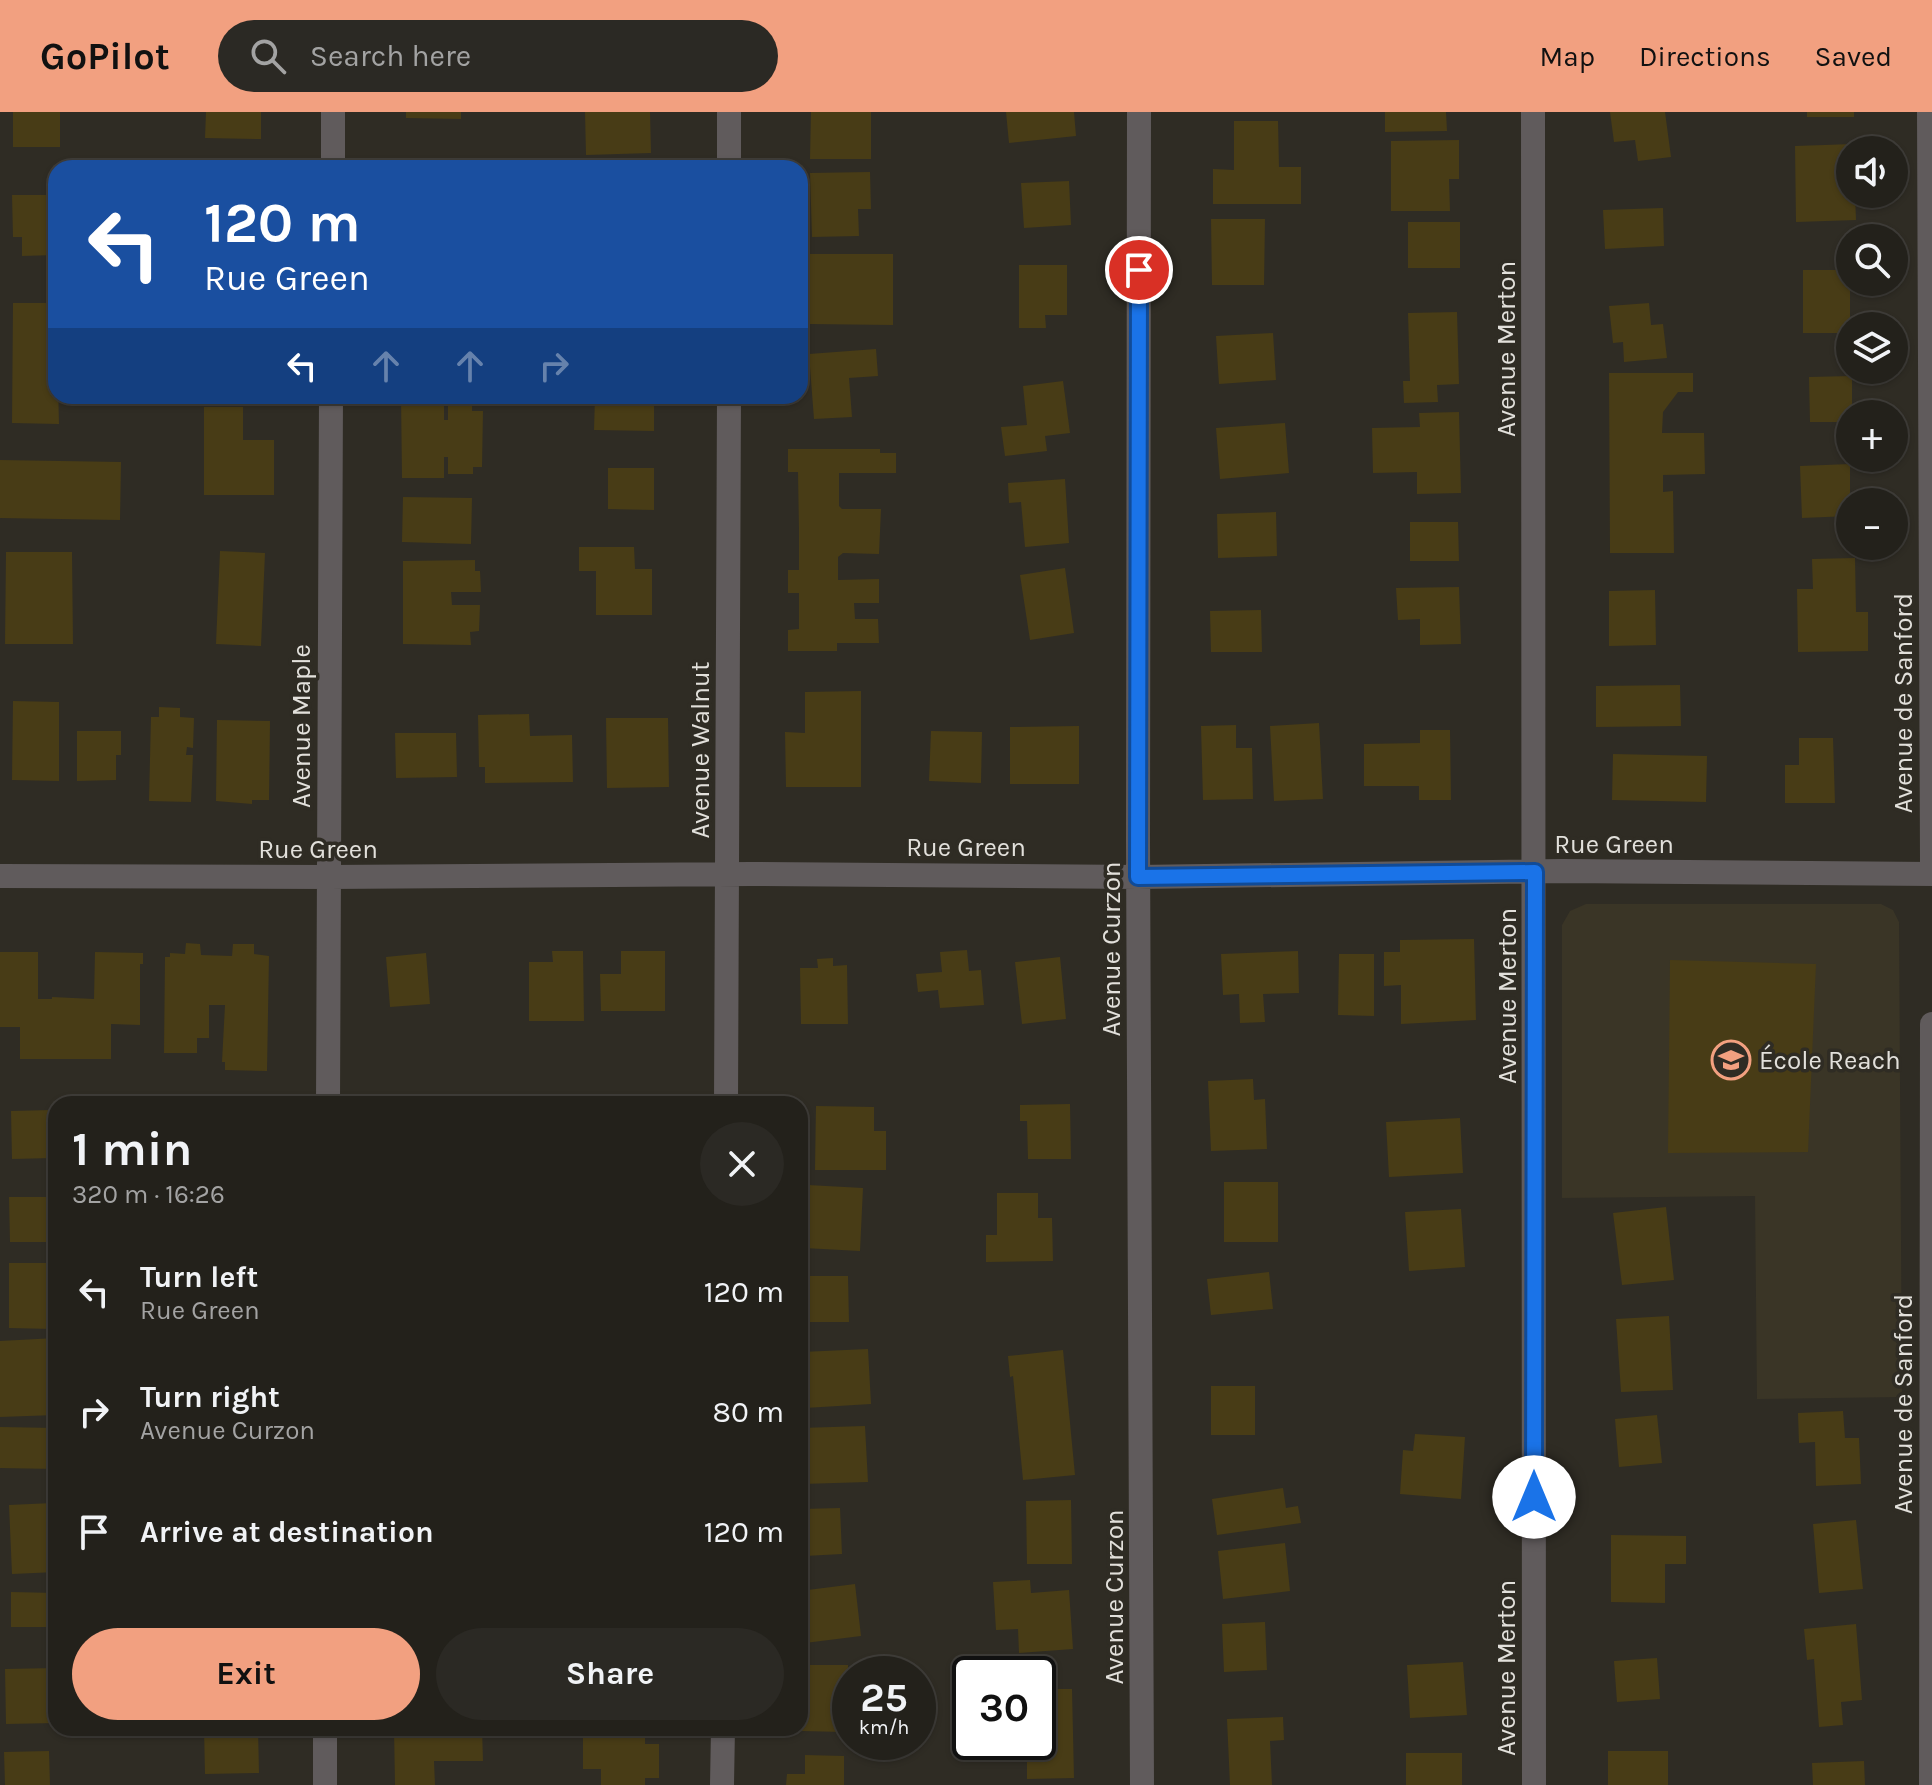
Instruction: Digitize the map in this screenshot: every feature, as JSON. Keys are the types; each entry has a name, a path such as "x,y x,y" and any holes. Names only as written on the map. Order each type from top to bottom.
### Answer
{"street":[{"path":"333,112 333,160"},
{"path":"729,112 729,160"},
{"name":"Avenue Curzon","path":"1139,112 1142,1785"},
{"name":"Avenue Merton","path":"1533,112 1534,1785"},
{"name":"Avenue de Sanford","path":"1929,112 1932,863"},
{"name":"Avenue Maple","path":"328,1096 331,404"},
{"name":"Avenue Walnut","path":"726,1096 729,404"},
{"name":"Rue Green","path":"0,876 727,874 1138,877 1535,872 1932,874"},
{"name":"Avenue de Sanford","path":"1931,1785 1932,1024"},
{"path":"325,1736 325,1785"},
{"path":"722,1785 723,1736"}],"shaded area":[{"name":"École Reach","path":"1586,904 1881,904 1893,910 1899,922 1902,1397 1757,1399 1755,1196 1562,1198 1562,925 1570,911"}],"building":[{"path":"13,112 60,112 60,147 13,147"},
{"path":"206,112 261,112 261,139 205,138"},
{"path":"406,112 461,112 461,119 406,118"},
{"path":"585,112 650,112 651,153 586,155"},
{"path":"811,112 871,112 871,159 810,159"},
{"path":"1006,112 1074,112 1076,136 1009,143"},
{"path":"1385,112 1446,112 1447,131 1385,132"},
{"path":"1610,112 1665,112 1671,157 1638,161 1635,140 1614,142"},
{"path":"1807,112 1854,112 1854,117 1807,117"},
{"path":"1234,121 1278,121 1279,167 1301,167 1301,204 1213,204 1213,169 1234,170"},
{"path":"1459,140 1459,179 1449,179 1450,211 1391,211 1391,141"},
{"path":"1836,145 1836,208 1856,208 1856,220 1796,222 1795,146"},
{"path":"870,172 871,209 858,209 859,236 812,237 810,173"},
{"path":"1069,181 1071,225 1024,228 1021,183"},
{"path":"12,195 48,195 48,255 22,256 22,237 13,237"},
{"path":"1663,208 1664,246 1605,249 1603,210"},
{"path":"1211,219 1265,219 1264,285 1212,285"},
{"path":"1408,222 1460,222 1460,268 1408,268"},
{"path":"809,254 893,254 893,325 809,324"},
{"path":"1019,265 1067,265 1067,315 1045,315 1046,328 1019,328"},
{"path":"1803,270 1836,270 1836,296 1850,296 1850,312 1836,312 1836,333 1803,333"},
{"path":"13,303 48,303 48,404 59,404 59,424 12,423"},
{"path":"1649,303 1651,325 1663,324 1667,358 1624,362 1623,342 1613,343 1609,306"},
{"path":"1457,312 1459,384 1437,385 1438,402 1404,403 1403,381 1410,381 1408,313"},
{"path":"1273,333 1276,380 1219,384 1216,336"},
{"path":"876,349 878,376 849,378 852,417 814,419 809,354"},
{"path":"1609,373 1693,373 1693,392 1678,392 1663,412 1662,433 1704,433 1705,474 1663,475 1663,492 1673,491 1674,553 1610,553"},
{"path":"1836,376 1836,384 1852,384 1852,400 1836,400 1836,422 1810,422 1809,377"},
{"path":"1063,381 1070,433 1045,436 1047,451 1005,456 1001,427 1027,425 1023,386"},
{"path":"401,404 444,404 444,420 448,420 448,404 472,404 472,411 483,411 482,467 473,467 473,474 448,474 448,457 444,457 444,478 402,478"},
{"path":"595,404 654,404 654,431 594,430"},
{"path":"204,407 243,407 243,440 274,440 274,495 204,495"},
{"path":"1459,412 1461,493 1417,494 1417,472 1373,473 1372,428 1420,427 1419,413"},
{"path":"1285,423 1289,473 1220,479 1216,428"},
{"path":"788,449 880,449 880,453 896,453 896,473 839,473 839,506 842,509 881,509 879,554 843,553 838,557 838,580 879,579 879,603 854,603 855,619 878,619 879,643 837,643 837,651 788,651 788,630 799,629 799,593 788,593 788,570 799,570 799,530 798,472 788,472"},
{"path":"0,460 121,462 120,520 0,518"},
{"path":"1836,465 1836,472 1850,472 1850,488 1836,488 1836,517 1802,518 1800,466"},
{"path":"608,468 654,468 654,510 608,509"},
{"path":"1065,479 1069,543 1025,547 1021,502 1009,503 1008,483"},
{"path":"403,497 472,498 471,544 402,542"},
{"path":"1276,512 1277,556 1218,558 1217,514"},
{"path":"1410,522 1458,522 1459,561 1410,561"},
{"path":"579,547 634,547 635,569 652,569 652,615 596,615 596,571 579,571"},
{"path":"220,551 265,553 261,646 216,644"},
{"path":"6,552 72,552 73,644 5,644"},
{"path":"1812,559 1855,560 1856,612 1868,612 1868,651 1798,652 1797,589 1813,589"},
{"path":"475,560 475,571 480,571 481,592 451,592 452,605 480,605 479,631 470,632 471,645 403,644 403,561"},
{"path":"1065,568 1074,633 1030,640 1020,575"},
{"path":"1459,587 1461,644 1420,645 1420,619 1398,620 1396,588"},
{"path":"1655,590 1656,645 1609,646 1609,591"},
{"path":"1261,610 1262,652 1211,652 1210,611"},
{"path":"1680,685 1681,726 1596,727 1596,686"},
{"path":"861,691 861,787 786,787 785,732 805,733 805,692"},
{"path":"13,701 59,702 59,781 12,780"},
{"path":"159,707 180,708 180,717 194,718 193,748 187,747 186,755 193,755 191,802 149,801 151,717 159,717"},
{"path":"529,714 530,736 572,735 573,782 485,783 485,767 479,767 478,715"},
{"path":"606,718 668,718 669,787 607,788"},
{"path":"217,720 270,721 269,800 252,800 252,804 216,801"},
{"path":"1319,723 1323,799 1274,801 1270,726"},
{"path":"1236,725 1236,748 1252,748 1253,799 1203,800 1201,726"},
{"path":"1079,726 1079,784 1010,784 1010,727"},
{"path":"1420,730 1450,730 1451,800 1419,800 1419,786 1364,786 1364,744 1420,743"},
{"path":"77,731 121,731 121,755 116,755 116,780 77,781"},
{"path":"931,731 982,732 981,783 929,781"},
{"path":"395,733 456,733 457,777 396,778"},
{"path":"1799,738 1833,738 1835,803 1785,803 1785,765 1799,765"},
{"path":"1613,754 1707,756 1706,802 1612,800"},
{"path":"1474,939 1476,1020 1401,1024 1401,985 1384,986 1384,952 1400,952 1400,940"},
{"path":"186,943 200,944 201,955 232,956 233,944 254,944 254,954 269,956 267,1071 225,1070 225,1062 222,1062 225,1005 209,1005 209,1038 197,1038 197,1053 164,1053 165,957 170,957 170,953 185,954"},
{"path":"967,950 969,971 981,970 984,1005 940,1008 938,990 918,992 916,974 942,972 940,952"},
{"path":"552,951 583,951 584,1021 529,1021 529,962 553,962"},
{"path":"621,951 665,951 665,1011 601,1011 600,974 621,974"},
{"path":"1298,951 1299,993 1263,994 1265,1022 1240,1023 1239,994 1223,995 1221,954"},
{"path":"0,952 38,952 38,999 94,999 95,952 143,953 143,964 140,964 140,1025 111,1024 111,1059 20,1059 20,1027 0,1027"},
{"path":"426,953 430,1004 390,1007 386,957"},
{"path":"1339,954 1374,954 1374,1016 1338,1015"},
{"path":"1060,957 1066,1019 1022,1024 1015,962"},
{"path":"833,958 833,966 847,965 848,1024 801,1024 800,968 818,968 817,959"},
{"path":"1670,960 1816,964 1808,1152 1668,1153"},
{"path":"1253,1079 1254,1100 1265,1099 1267,1149 1211,1151 1208,1081"},
{"path":"1070,1104 1071,1159 1028,1159 1027,1121 1020,1121 1020,1105"},
{"path":"816,1106 874,1107 874,1131 886,1131 886,1170 815,1170"},
{"path":"48,1110 48,1158 12,1159 11,1111"},
{"path":"1460,1118 1463,1173 1389,1177 1386,1122"},
{"path":"1224,1182 1278,1182 1278,1242 1224,1242"},
{"path":"808,1185 863,1188 860,1251 808,1248"},
{"path":"997,1193 1038,1193 1038,1218 1052,1218 1053,1261 986,1262 986,1235 997,1235"},
{"path":"9,1197 48,1197 48,1242 10,1242"},
{"path":"1666,1207 1674,1280 1622,1285 1613,1213"},
{"path":"1461,1209 1465,1267 1409,1271 1405,1212"},
{"path":"9,1263 48,1263 48,1329 9,1328"},
{"path":"1269,1272 1273,1309 1211,1315 1207,1279"},
{"path":"808,1276 848,1276 849,1322 808,1322"},
{"path":"1669,1316 1673,1390 1621,1392 1616,1319"},
{"path":"48,1338 48,1415 0,1417 0,1341"},
{"path":"868,1349 871,1404 808,1408 808,1352"},
{"path":"1063,1350 1075,1475 1023,1480 1013,1376 1010,1377 1008,1356"},
{"path":"1211,1386 1255,1386 1255,1435 1211,1435"},
{"path":"1843,1411 1845,1438 1859,1438 1861,1484 1816,1486 1815,1442 1799,1443 1798,1413"},
{"path":"1657,1415 1662,1463 1619,1467 1615,1419"},
{"path":"865,1426 868,1482 808,1484 808,1428"},
{"path":"0,1427 48,1428 48,1469 0,1468"},
{"path":"1415,1434 1465,1437 1461,1499 1400,1494 1403,1450 1413,1451"},
{"path":"1283,1488 1286,1508 1298,1506 1301,1523 1217,1535 1212,1499"},
{"path":"1071,1500 1072,1564 1027,1564 1026,1501"},
{"path":"48,1503 48,1572 12,1574 9,1505"},
{"path":"840,1508 842,1554 808,1556 808,1509"},
{"path":"1856,1520 1863,1589 1819,1593 1813,1524"},
{"path":"1611,1535 1686,1536 1686,1564 1665,1564 1665,1603 1611,1602"},
{"path":"1285,1543 1290,1591 1223,1599 1218,1551"},
{"path":"1030,1580 1031,1593 1069,1590 1073,1649 1019,1653 1018,1629 996,1630 993,1582"},
{"path":"855,1584 861,1636 808,1643 808,1590"},
{"path":"11,1592 48,1593 48,1627 11,1627"},
{"path":"1265,1622 1267,1670 1224,1672 1222,1624"},
{"path":"1856,1624 1862,1700 1841,1702 1843,1725 1819,1727 1814,1659 1807,1660 1804,1629"},
{"path":"1657,1658 1660,1699 1617,1702 1614,1661"},
{"path":"1463,1662 1467,1715 1410,1718 1407,1665"},
{"path":"808,1665 832,1665 832,1732 808,1731"},
{"path":"48,1668 48,1723 6,1724 5,1669"},
{"path":"1056,1689 1072,1689 1074,1778 1027,1779 1027,1760 1056,1760"},
{"path":"1283,1717 1284,1740 1270,1741 1272,1785 1230,1785 1227,1719"},
{"path":"204,1736 258,1736 259,1773 205,1774"},
{"path":"394,1736 482,1736 483,1761 434,1761 435,1785 395,1785"},
{"path":"583,1736 645,1736 645,1744 659,1744 659,1778 645,1778 645,1785 601,1785 601,1769 583,1769"},
{"path":"49,1751 50,1785 5,1785 4,1752"},
{"path":"1608,1751 1668,1751 1668,1785 1608,1785"},
{"path":"1406,1753 1462,1753 1462,1785 1406,1785"},
{"path":"805,1755 832,1756 832,1760 844,1760 844,1785 786,1785 787,1774 805,1774"},
{"path":"1864,1761 1865,1785 1813,1785 1812,1763"}],"place":[{"name":"École Reach","path":"1731,1060"}],"route":[{"path":"1139,270 1138,877 1535,872 1534,1497"}]}
